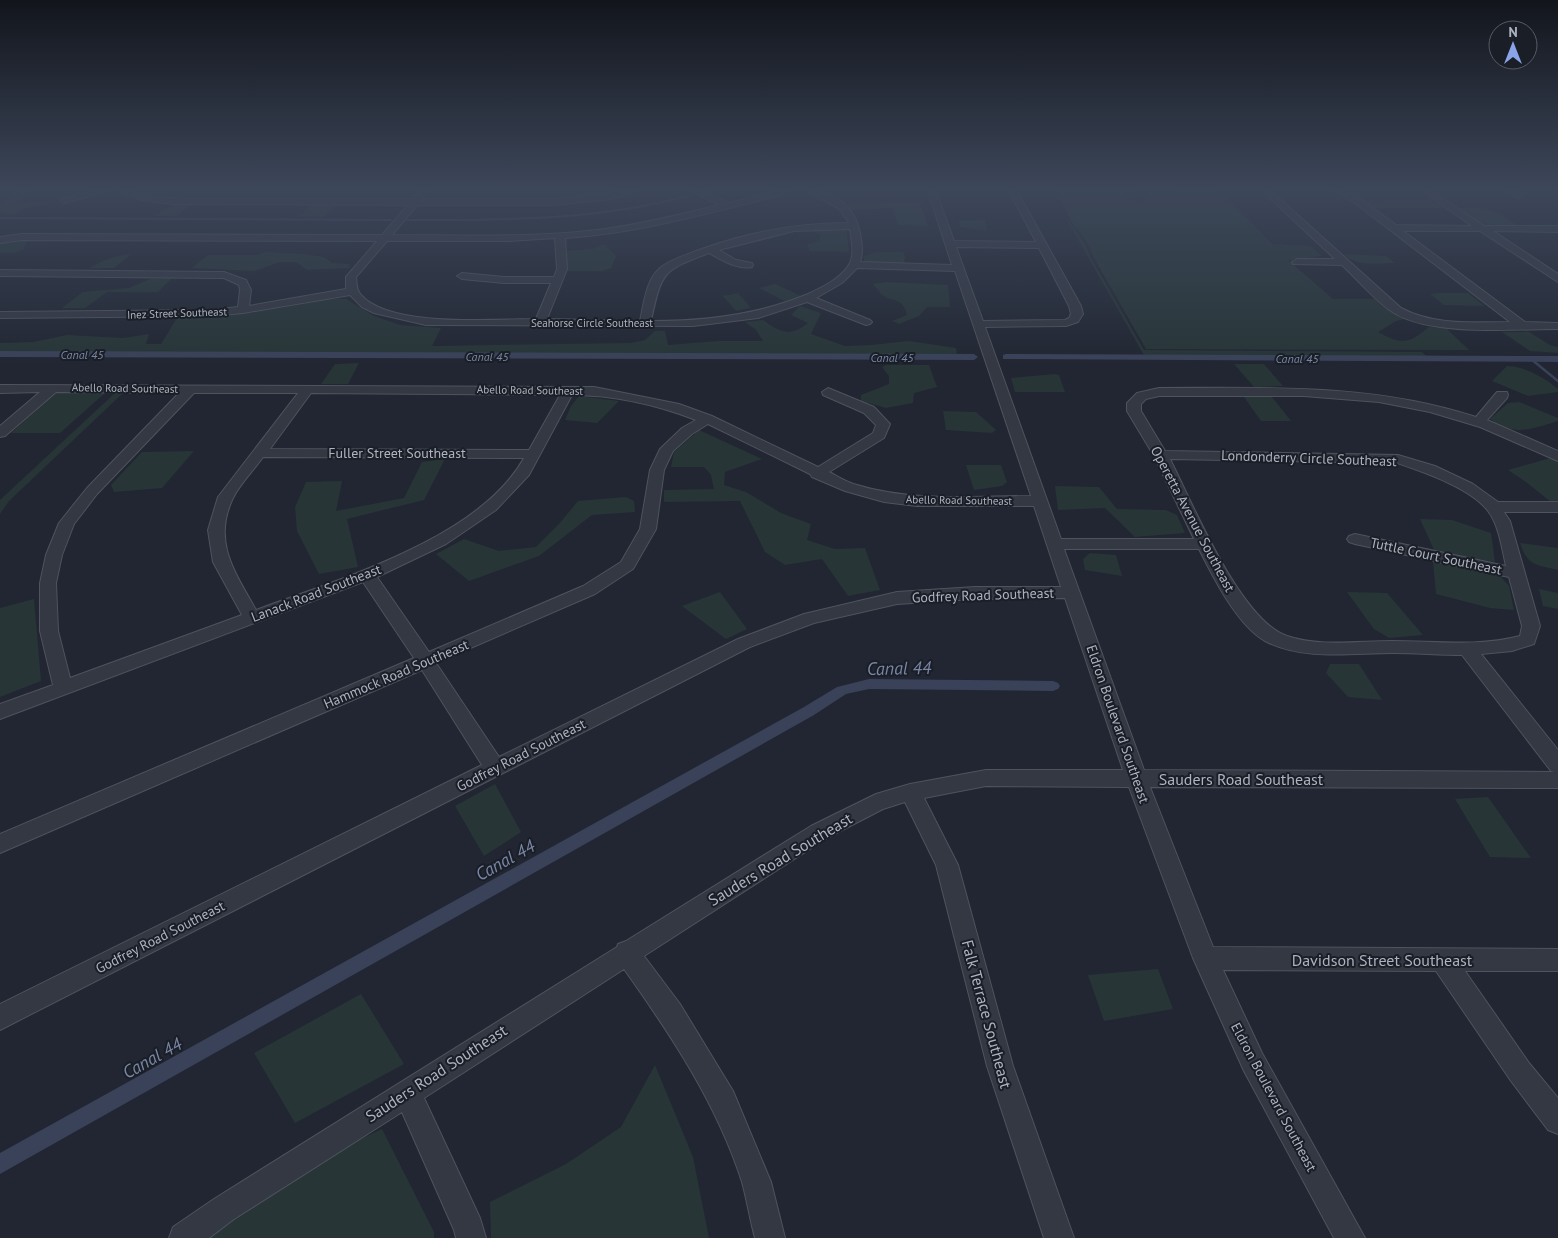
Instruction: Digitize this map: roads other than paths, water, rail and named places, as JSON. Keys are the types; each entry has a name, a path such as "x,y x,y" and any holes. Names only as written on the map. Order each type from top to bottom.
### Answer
{"street":[{"path":"352,291 351,277 375,249"},
{"path":"540,323 562,269 561,249"},
{"path":"645,323 656,279 663,270 674,262 716,249"},
{"path":"857,249 858,254 854,265 959,268"},
{"name":"Eldron Boulevard Southeast","path":"952,249 1136,778 1205,958 1253,1062 1350,1238"},
{"path":"978,324 1052,324 1074,320 1076,314 1075,306 1045,249"},
{"path":"1329,249 1397,310 1417,320 1443,325 1558,326"},
{"path":"1422,249 1521,325"},
{"path":"1512,249 1558,279"},
{"path":"711,250 733,262 748,265"},
{"path":"1297,262 1344,262"},
{"name":"Seahorse Circle Southeast","path":"352,291 364,303 376,310 403,318 450,322 680,323 741,317 808,299 836,283 854,265"},
{"path":"0,273 224,274 244,283 246,289 243,310"},
{"path":"462,276 504,280 558,280"},
{"name":"Inez Street Southeast","path":"0,315 175,315 243,310 352,291"},
{"path":"808,299 866,322"},
{"path":"0,433 53,388"},
{"name":"Abello Road Southeast","path":"0,389 594,391 674,407 706,419 817,474 850,488 884,497 917,501 1040,501"},
{"path":"63,687 49,631 48,583 54,555 67,523 92,491 190,389"},
{"path":"252,618 221,562 216,530 226,497 308,389"},
{"name":"Lanack Road Southeast","path":"0,712 367,575 440,541 492,507 522,475 568,390"},
{"path":"817,474 879,435 883,424 869,410 828,392"},
{"name":"Operetta Avenue Southeast","path":"1270,636 1250,620 1236,600 1205,544 1161,456 1134,411 1134,403 1142,396 1159,392 1311,392 1386,399 1479,421"},
{"path":"1502,395 1479,421 1542,448 1558,457"},
{"name":"Hammock Road Southeast","path":"0,844 426,662 589,590 627,565 648,529 657,470 667,449 687,431 706,419"},
{"name":"Fuller Street Southeast","path":"259,453 535,454"},
{"name":"Londonderry Circle Southeast","path":"1161,456 1364,457 1398,459 1430,470 1468,487 1494,507 1502,521 1531,626 1528,640 1512,646 1466,648 1302,646 1270,636"},
{"path":"1494,507 1558,507"},
{"name":"Tuttle Court Southeast","path":"1355,539 1516,573"},
{"path":"1055,544 1205,544"},
{"path":"367,575 495,768"},
{"name":"Godfrey Road Southeast","path":"0,1018 744,643 810,618 897,598 975,593 1072,592"},
{"path":"1466,648 1558,765"},
{"name":"Sauders Road Southeast","path":"184,1238 224,1209 627,952 819,832 876,803 910,792 986,778 1558,780"},
{"name":"Falk Terrace Southeast","path":"910,792 947,865 1000,1066 1059,1238"},
{"path":"627,952 671,1013 723,1101 756,1182 770,1238"},
{"name":"Davidson Street Southeast","path":"1205,958 1444,961 1558,960"},
{"path":"1444,961 1520,1072 1558,1120"},
{"path":"407,1092 469,1229 471,1238"}],"waterway":[{"name":"Canal 45","path":"0,354 974,357"},
{"name":"Canal 45","path":"1006,357 1558,359"},
{"path":"1531,359 1558,381"},
{"name":"Canal 44","path":"0,1164 809,711 842,690 869,684 1053,686"}]}
